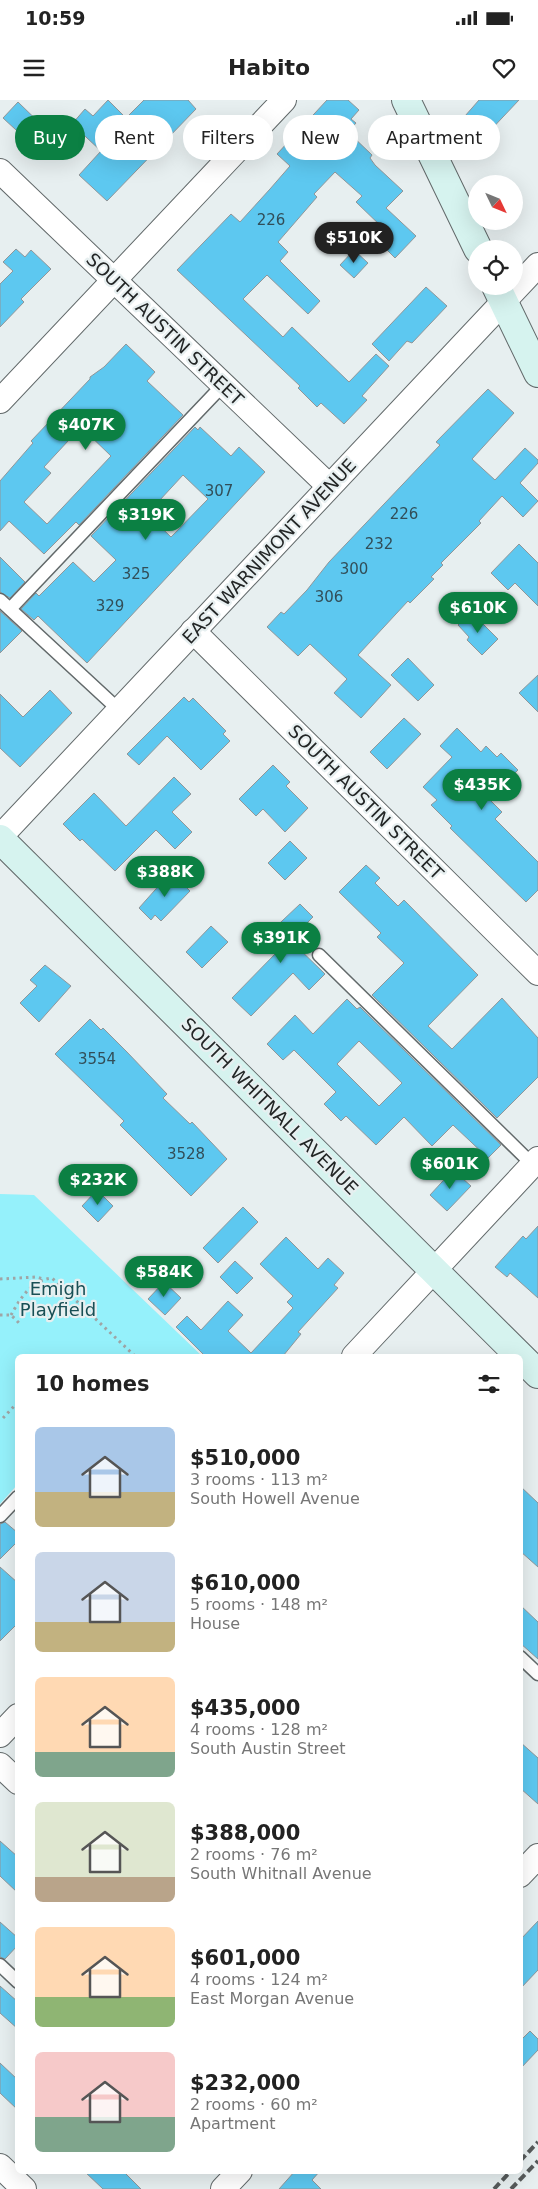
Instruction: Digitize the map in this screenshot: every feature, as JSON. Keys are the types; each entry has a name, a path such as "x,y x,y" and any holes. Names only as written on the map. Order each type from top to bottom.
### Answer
{"street":[{"path":"0,401 284,100"},
{"path":"406,100 474,240"},
{"name":"SOUTH AUSTIN STREET","path":"1,174 115,280 329,486"},
{"name":"EAST WARNIMONT AVENUE","path":"523,276 538,265"},
{"name":"EAST WARNIMONT AVENUE","path":"0,838 329,486 499,295"},
{"path":"500,295 538,373"},
{"name":"SOUTH AUSTIN STREET","path":"193,631 538,973"},
{"name":"SOUTH WHITNALL AVENUE","path":"0,838 518,1354"},
{"path":"356,1354 535,1162"},
{"name":"SOUTH WHITNALL AVENUE","path":"523,1359 538,1374"},
{"path":"0,1735 15,1719"},
{"path":"0,1765 15,1779"},
{"path":"0,2166 24,2189"}],"lane":[{"path":"10,610 223,385"},
{"path":"0,600 120,710"},
{"path":"319,956 535,1162"},
{"path":"0,1516 15,1500"},
{"path":"523,1660 538,1674"},
{"path":"0,1965 15,1979"}],"path":[{"path":"0,1279 52,1278 134,1354"},
{"path":"11,1316 20,1297 43,1279"},
{"path":"0,1315 11,1316 19,1323"},
{"path":"3,1418 15,1405"}],"green space":[{"name":"Emigh Playfield","path":"0,1194 34,1195 200,1354 15,1354 15,1487 0,1504"}],"building":[{"path":"108,100 123,115 95,115 95,145 85,136 85,115 80,115 85,109 93,116"},
{"path":"144,100 188,100 196,109 190,115 183,115 183,122 173,133 173,115 129,115"},
{"path":"327,100 348,100 359,110 355,115 313,115"},
{"path":"479,100 519,100 500,120 500,115 466,115"},
{"path":"18,102 31,115 15,115 15,129 3,118"},
{"path":"358,142 368,151 368,160 371,160 403,191 386,208 416,236 395,258 375,238 384,229 356,202 362,196 335,172 314,194 317,197 278,242 288,252 280,261 320,301 308,314 267,275 243,299 283,337 292,327 349,382 376,354 389,366 362,396 367,400 344,424 321,403 317,407 298,388 300,386 177,270 231,214 240,222 290,166 284,160 358,160"},
{"path":"283,148 283,160 277,154"},
{"path":"95,158 95,160 147,160 107,201 79,175"},
{"path":"16,249 25,257 31,250 51,269 21,299 24,302 0,327 0,284 13,271 3,262"},
{"path":"354,250 368,263 354,278 340,265"},
{"path":"426,287 447,306 412,343 407,341 389,361 372,344"},
{"path":"126,344 155,372 147,381 183,415 79,525 76,522 44,554 9,521 0,531 0,481 33,443 31,441 90,377 104,367","holes":["81,427 111,456 47,524 24,502 51,473 44,467"]},
{"path":"488,389 514,413 472,459 495,480 525,448 538,460 538,463 520,483 538,501 523,517 502,496 479,521 481,523 441,563 443,565 431,577 434,579 410,603 408,601 358,655 391,685 361,718 334,693 347,679 310,644 298,656 267,627 281,612 284,614 307,590 329,562 440,445 436,442"},
{"path":"195,427 198,430 200,427 231,456 239,447 265,472 87,663 38,616 34,620 21,609 36,593 39,596 73,562 94,582 116,560 91,536","holes":["183,475 208,499 171,537 147,514"]},
{"path":"519,544 538,563 538,606 515,583 508,590 491,573"},
{"path":"0,557 25,582 10,598 0,592"},
{"path":"0,611 22,631 0,653"},
{"path":"471,612 498,639 482,655 467,640 469,637 458,625"},
{"path":"408,658 434,685 418,701 391,675"},
{"path":"538,675 538,712 519,693"},
{"path":"50,690 72,713 20,767 0,748 0,694 23,717"},
{"path":"184,697 189,702 193,698 226,731 223,734 230,741 201,770 167,736 139,765 127,754"},
{"path":"404,718 421,734 387,769 370,752"},
{"path":"457,728 481,752 486,746 497,757 501,753 518,770 489,799 502,812 495,819 538,862 538,890 526,902 450,828 452,826 431,805 437,800 423,787 452,757 440,746"},
{"path":"273,765 290,782 286,786 308,808 285,832 263,809 256,816 239,799"},
{"path":"174,777 191,794 172,812 192,832 175,849 156,830 115,871 82,839 80,841 63,824 94,793 126,826"},
{"path":"290,841 307,858 285,880 268,863"},
{"path":"366,865 380,878 375,883 398,906 404,900 478,975 428,1026 452,1049 502,998 538,1038 538,1077 497,1118 372,995 404,963 377,937 381,933 339,892"},
{"path":"171,872 190,891 161,921 155,915 151,920 139,908"},
{"path":"300,904 313,917 290,940 325,974 309,990 293,973 251,1016 232,998 278,951 264,938"},
{"path":"211,926 228,942 202,968 186,952"},
{"path":"45,965 71,986 39,1022 20,1003 37,986 30,980"},
{"path":"347,999 357,1009 360,1007 501,1145 488,1158 453,1125 432,1146 404,1117 376,1145 346,1116 341,1121 324,1104 336,1092 294,1050 283,1060 267,1044 295,1015 313,1034","holes":["359,1041 402,1083 379,1106 337,1064"]},
{"path":"90,1019 101,1030 103,1028 127,1052 167,1094 163,1098 190,1124 192,1122 227,1159 191,1196 120,1125 124,1121 55,1054"},
{"path":"453,1170 471,1186 447,1211 430,1195"},
{"path":"97,1190 113,1206 98,1222 82,1206"},
{"path":"243,1207 258,1222 218,1263 203,1248"},
{"path":"538,1226 538,1298 510,1273 507,1277 495,1267 523,1236 526,1239"},
{"path":"286,1237 318,1269 328,1258 344,1273 334,1285 338,1288 298,1332 301,1334 285,1354 203,1354 176,1327 187,1316 201,1330 228,1301 243,1315 228,1331 251,1353 293,1308 287,1302 293,1296 260,1264"},
{"path":"235,1261 253,1278 237,1294 220,1277"},
{"path":"164,1282 181,1298 165,1315 148,1299"},
{"path":"523,1489 538,1503 538,1567 523,1554"},
{"path":"5,1522 15,1530 15,1544 0,1559 0,1524"},
{"path":"0,1567 15,1580 15,1626 0,1641"},
{"path":"523,1608 538,1622 538,1659 523,1646"},
{"path":"523,1745 538,1758 538,1804 523,1791"},
{"path":"0,1841 15,1854 15,1890 0,1876"},
{"path":"538,1921 538,1970 523,1986 523,1937"},
{"path":"0,1922 15,1935 15,1948 5,1959 0,1957"},
{"path":"0,1986 15,1999 15,2026 0,2013"},
{"path":"530,2031 538,2039 538,2050 523,2066 523,2038"},
{"path":"0,2063 15,2077 15,2107 0,2093"},
{"path":"87,2174 126,2174 141,2189 103,2189"},
{"path":"292,2174 317,2174 312,2180 321,2189 279,2189"}],"railway":[{"path":"523,2158 538,2142"},
{"path":"511,2189 538,2161"},
{"path":"494,2189 508,2174"}]}
